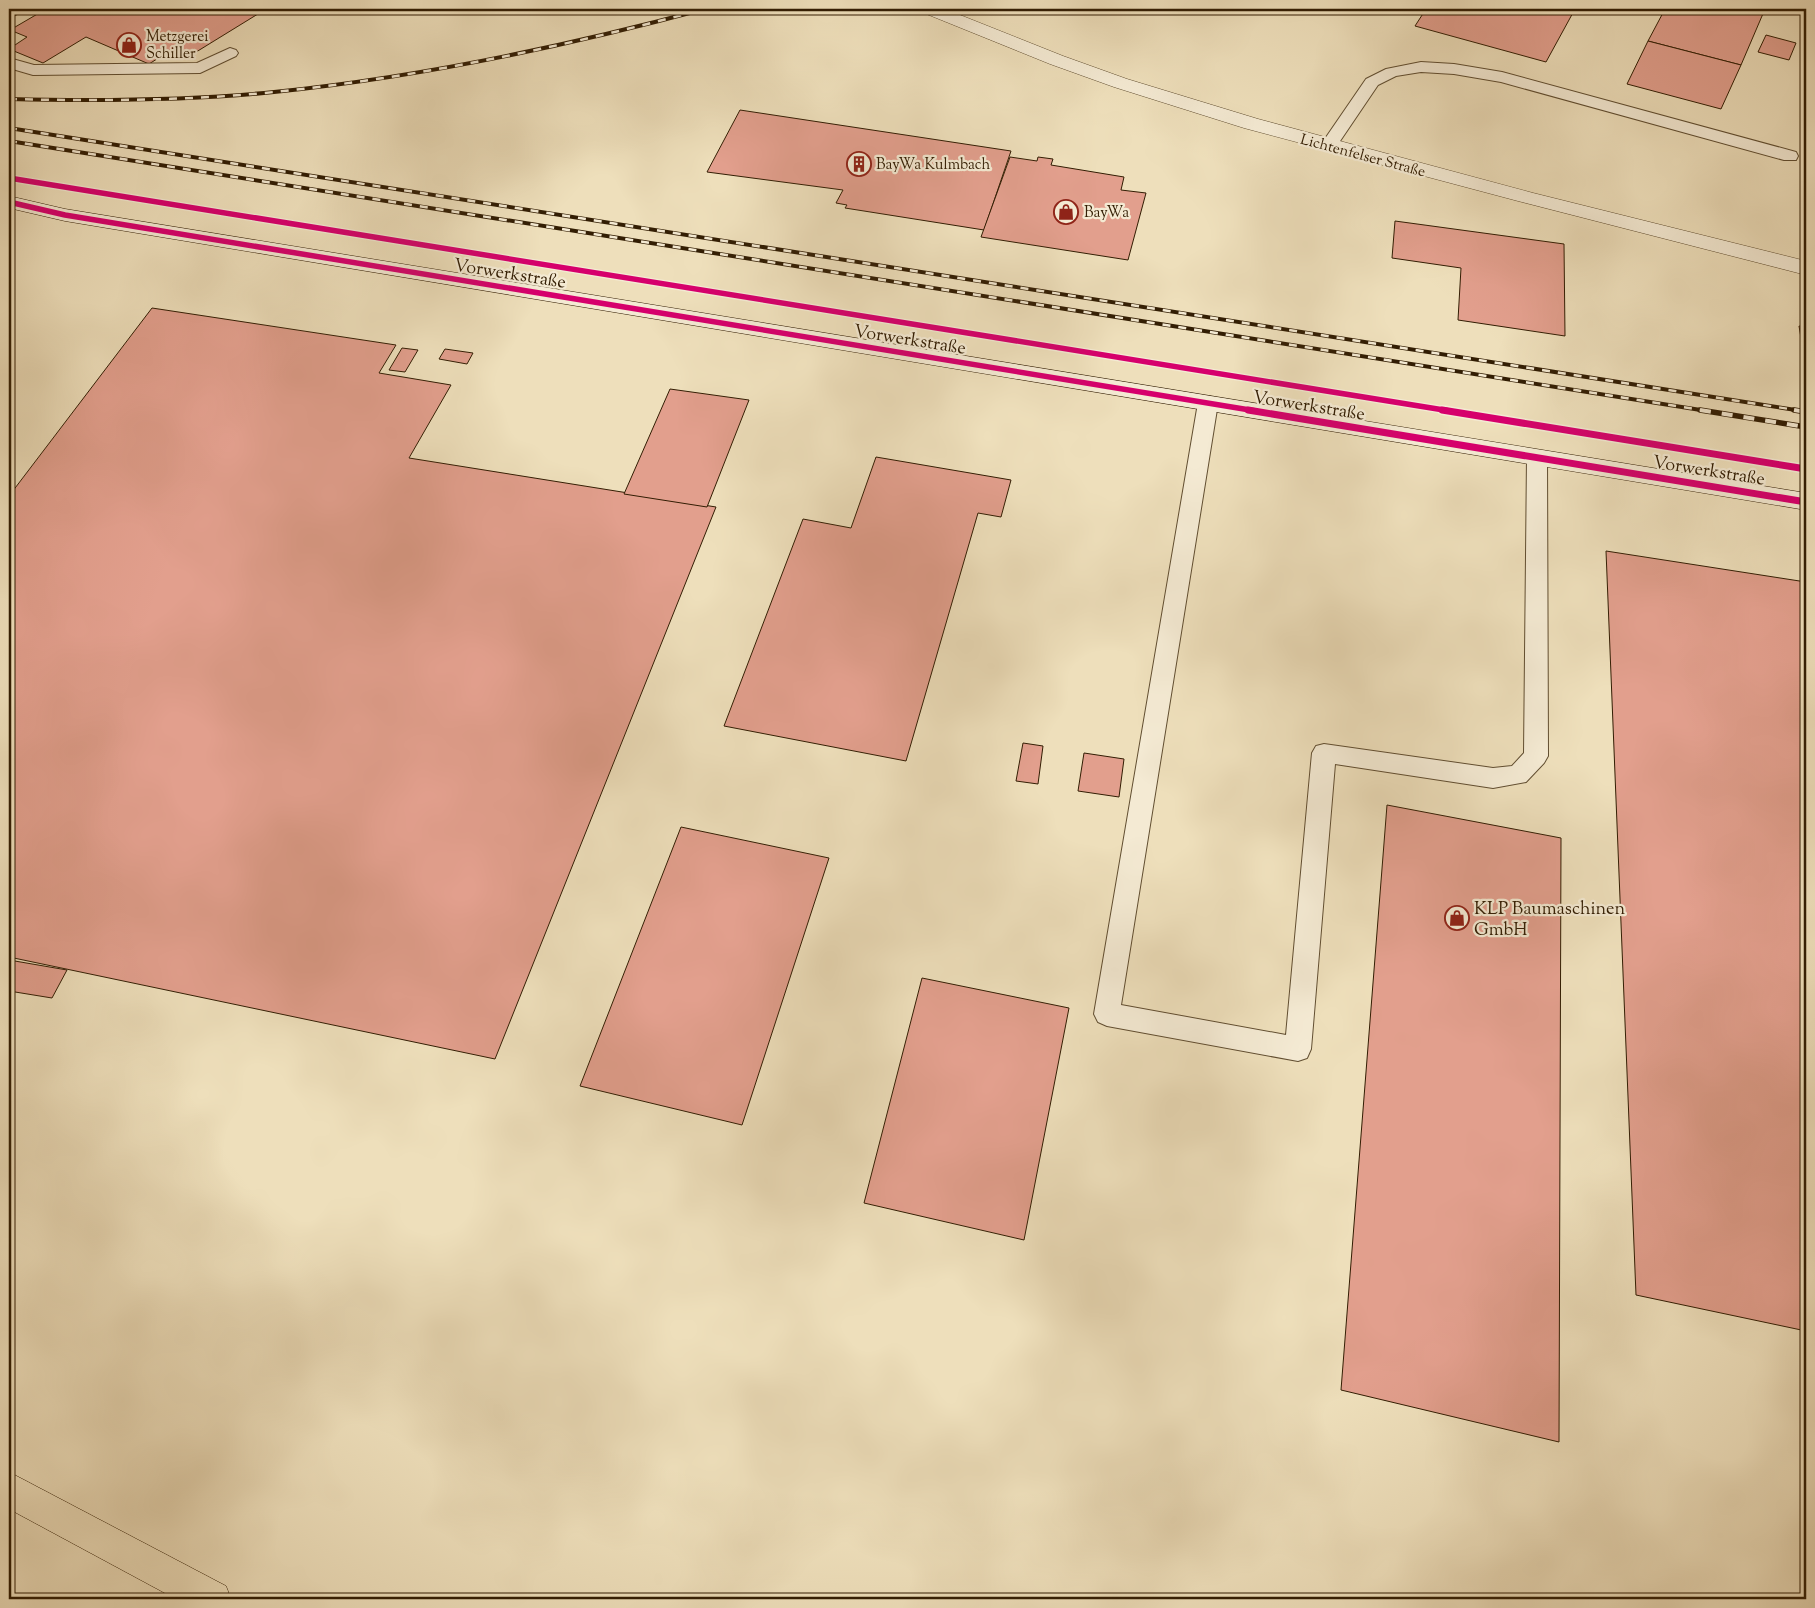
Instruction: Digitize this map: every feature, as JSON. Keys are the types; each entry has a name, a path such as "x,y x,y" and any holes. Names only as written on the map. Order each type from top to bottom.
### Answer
{"highway":[{"path":"9,1490 213,1599"}],"street":[{"name":"Lichtenfelser Straße","path":"930,9 989,35 1068,65 1328,146 1806,268"},
{"name":"Vorwerkstraße","path":"9,202 65,215 1806,502"}],"lane":[{"path":"9,13 16,9"},
{"path":"9,63 33,70 200,68 230,53"},
{"path":"1328,146 1372,82 1392,72 1421,67 1454,69 1502,77 1790,156"},
{"path":"1208,403 1107,1014 1298,1049 1324,753 1493,778 1518,775 1536,756 1537,457"}],"building":[{"path":"46,9 266,9 188,57 171,50 149,64 86,37 43,63 9,49 27,37 10,30"},
{"path":"1426,9 1575,9 1546,62 1415,26"},
{"path":"1665,9 1765,9 1741,65 1648,41"},
{"path":"1766,35 1796,43 1789,60 1758,52"},
{"path":"1648,41 1741,65 1721,109 1627,84"},
{"name":"BayWa Kulmbach","path":"740,110 1011,151 984,230 845,208 847,205 836,203 843,190 707,172"},
{"name":"BayWa","path":"1010,157 1037,161 1038,157 1053,159 1051,165 1124,177 1121,190 1146,193 1128,260 981,237"},
{"path":"1395,221 1564,244 1565,336 1458,320 1461,268 1392,258"},
{"path":"152,308 396,345 379,373 451,385 409,458 716,507 495,1059 9,957 9,496"},
{"path":"1799,326 1806,327 1806,368"},
{"path":"402,348 418,350 405,372 389,370"},
{"path":"445,349 473,353 467,364 439,359"},
{"path":"670,389 749,400 707,507 624,494"},
{"path":"876,457 1011,480 1001,517 978,513 906,761 724,726 803,519 851,528"},
{"path":"1606,551 1806,582 1806,1331 1636,1295"},
{"path":"1023,743 1043,746 1038,784 1016,781"},
{"path":"1084,753 1124,759 1119,797 1078,791"},
{"path":"1387,805 1561,838 1559,1442 1341,1390"},
{"path":"681,827 829,858 742,1125 580,1086"},
{"path":"9,960 67,970 52,998 9,991"},
{"path":"922,978 1069,1008 1024,1240 864,1203"}],"railway":[{"path":"9,99 175,99 241,95 329,86 437,69 545,48 705,9"},
{"path":"9,128 1802,411"},
{"path":"9,141 1707,411"},
{"path":"1700,410 1806,427"},
{"path":"1794,410 1806,412"}],"cycle path":[{"path":"9,178 1806,469"},
{"path":"9,202 65,215 1806,502"}],"place":[{"name":"Metzgerei Schiller","path":"129,45"},
{"name":"BayWa Kulmbach","path":"859,164"},
{"name":"BayWa","path":"1066,212"},
{"name":"KLP Baumaschinen GmbH","path":"1457,918"}]}
